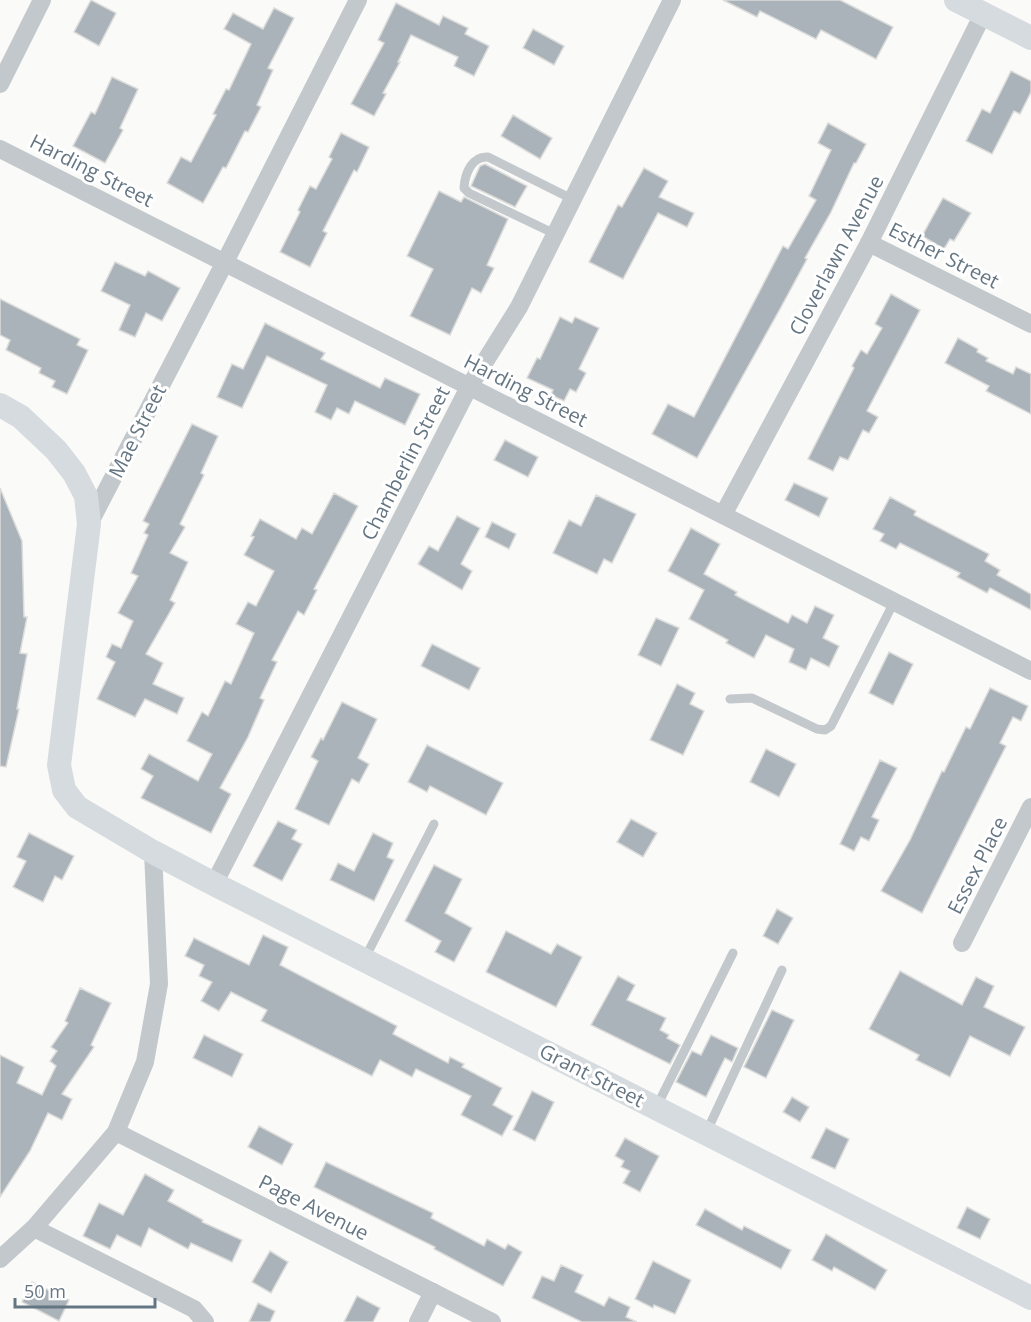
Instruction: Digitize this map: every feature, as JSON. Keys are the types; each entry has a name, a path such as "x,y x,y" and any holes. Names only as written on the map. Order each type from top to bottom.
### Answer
{"street":[{"path":"0,84 42,0"},
{"name":"Mae Street","path":"153,852 77,807 64,790 59,765 89,524 358,0"},
{"name":"Chamberlin Street","path":"214,884 469,387 519,306 672,0"},
{"path":"957,0 1031,38"},
{"name":"Cloverlawn Avenue","path":"723,515 869,243 983,14"},
{"name":"Harding Street","path":"0,149 1031,671"},
{"name":"Esther Street","path":"869,243 1031,324"},
{"path":"0,405 21,417 56,450 74,473 86,496 89,524"},
{"name":"Essex Place","path":"962,943 1028,818"},
{"path":"0,1259 34,1228 116,1132 145,1062 159,984 153,852"},
{"name":"Grant Street","path":"153,852 1031,1298"},
{"name":"Page Avenue","path":"116,1132 492,1322"},
{"path":"34,1228 200,1316"},
{"path":"418,1322 433,1292"}],"lane":[{"path":"555,234 469,193 464,188 465,178 475,161 481,157 489,157 572,199"},
{"path":"730,699 753,698 817,729 831,726 894,602"},
{"path":"364,960 434,824"},
{"path":"656,1108 733,953"},
{"path":"706,1133 782,970"}],"building":[{"path":"91,0 116,13 99,46 74,32"},
{"path":"723,0 840,0 893,27 876,59 821,30 816,39 760,11 757,17"},
{"path":"396,3 439,25 443,16 468,28 465,34 489,46 474,76 454,66 458,57 411,35 374,116 351,104 384,43 378,40"},
{"path":"274,8 294,18 268,68 273,70 257,105 261,107 248,132 245,131 226,168 223,167 203,203 167,183 181,157 191,162 216,115 213,114 226,89 229,90 251,44 224,29 233,13 263,29"},
{"path":"533,29 564,46 554,65 523,48"},
{"path":"1011,71 1031,81 1031,92 1020,114 1014,111 992,154 966,141 982,109 990,113"},
{"path":"112,77 138,89 120,128 123,130 105,163 73,146 91,112 95,114"},
{"path":"513,115 552,138 540,159 501,136"},
{"path":"828,123 866,144 805,258 807,259 697,458 652,434 668,404 694,417 783,246 788,249 816,200 809,196 831,150 818,143"},
{"path":"341,133 369,147 357,172 354,170 323,231 327,233 310,267 280,252 310,186 316,189 332,159 329,157"},
{"path":"485,164 527,186 515,207 471,186 480,166"},
{"path":"644,168 668,181 659,197 694,213 687,227 658,213 623,279 589,262 618,205 622,207"},
{"path":"439,191 461,202 464,197 508,219 487,265 494,268 481,293 472,288 450,335 410,316 433,269 407,256"},
{"path":"943,198 971,213 954,241 950,239 944,249 922,236"},
{"path":"115,262 145,276 148,271 180,288 162,321 146,313 135,337 119,330 130,305 101,291"},
{"path":"891,294 920,310 867,411 878,417 869,433 863,430 848,460 840,457 833,471 808,459 861,350 867,354 882,328 875,324"},
{"path":"0,299 80,339 77,345 88,350 67,394 52,387 55,381 39,373 41,368 6,350 10,340 0,335"},
{"path":"560,317 572,323 575,317 599,328 579,369 586,373 576,392 570,389 564,401 551,395 553,390 527,378 537,358 540,359"},
{"path":"265,323 325,353 321,359 380,388 385,378 420,394 405,425 355,401 349,414 337,408 331,420 315,412 327,385 267,356 242,408 217,397 232,364 243,369"},
{"path":"958,338 978,349 977,352 988,358 986,361 1013,374 1016,367 1031,374 1031,414 986,391 989,386 945,363"},
{"path":"192,424 218,436 201,473 204,475 180,524 185,527 170,553 188,562 170,600 175,603 146,654 163,663 153,684 184,698 177,714 145,699 135,717 97,699 115,662 106,657 112,644 121,648 133,621 118,613 138,576 131,573 148,535 144,533 149,524 143,521"},
{"path":"505,440 538,457 528,477 494,460"},
{"path":"794,483 828,498 819,517 785,500"},
{"path":"0,488 22,541 24,617 27,617 20,653 27,654 17,709 19,709 6,767 0,766"},
{"path":"334,493 358,506 314,589 317,590 304,615 298,611 272,660 277,662 260,698 264,700 248,737 220,788 231,794 211,833 141,798 153,776 141,769 149,754 198,781 212,754 187,741 202,712 208,716 225,681 231,684 254,633 236,624 248,602 256,606 274,571 244,555 254,537 251,536 260,519 296,539 302,528 312,534"},
{"path":"596,495 636,514 612,563 604,559 597,574 553,553 569,520 581,526"},
{"path":"890,497 916,511 914,515 989,554 985,561 1000,570 997,575 1031,594 1031,610 990,588 987,593 957,577 960,573 900,543 896,549 880,541 884,534 873,529"},
{"path":"457,516 480,528 461,564 472,571 462,590 418,564 429,546 438,551"},
{"path":"492,522 516,534 509,549 485,537"},
{"path":"691,528 720,544 704,574 737,592 735,595 788,623 792,615 807,623 815,606 834,615 823,638 839,646 829,667 811,658 806,670 789,662 794,649 766,635 754,658 726,643 728,640 689,619 704,590 668,571"},
{"path":"656,618 679,628 661,666 638,655"},
{"path":"432,644 480,668 469,690 421,666"},
{"path":"889,652 913,664 893,705 869,693"},
{"path":"677,684 695,693 690,704 704,711 683,755 650,740"},
{"path":"990,688 1028,706 1021,721 1013,717 1000,743 1006,746 922,913 881,891 910,840 942,771 944,772 966,727 970,729"},
{"path":"342,702 377,719 358,758 369,764 359,783 352,779 329,825 295,809 318,761 311,757 321,738 323,740"},
{"path":"427,745 503,783 486,815 430,786 427,792 408,782"},
{"path":"766,749 796,764 779,797 750,782"},
{"path":"880,760 897,768 872,817 879,820 869,841 861,837 854,851 840,844"},
{"path":"631,819 657,833 643,857 617,842"},
{"path":"278,821 297,830 292,839 302,844 282,881 253,866"},
{"path":"29,833 74,856 62,880 55,876 43,902 13,887 26,861 17,857"},
{"path":"373,833 393,843 387,857 394,860 374,901 330,880 338,863 354,871"},
{"path":"434,865 462,879 445,913 472,928 454,962 435,952 441,941 405,921"},
{"path":"777,909 793,918 778,944 763,936"},
{"path":"506,931 551,954 557,944 582,957 556,1007 486,972"},
{"path":"263,935 288,947 280,965 397,1026 393,1034 448,1063 450,1057 464,1064 462,1067 502,1088 493,1105 513,1116 502,1136 461,1115 471,1096 416,1069 412,1077 380,1060 372,1076 261,1021 267,1010 231,992 219,1011 201,1001 212,982 199,976 204,965 185,956 194,938 249,965"},
{"path":"900,971 962,1005 976,977 994,986 984,1007 1025,1027 1010,1056 970,1036 950,1077 916,1060 919,1055 869,1029"},
{"path":"618,976 635,985 627,1000 666,1018 660,1030 669,1035 667,1038 680,1045 670,1064 591,1025"},
{"path":"80,988 111,1003 91,1045 94,1047 62,1094 72,1099 62,1120 48,1113 30,1151 0,1197 0,1055 24,1067 17,1083 42,1095 56,1066 50,1061 57,1051 51,1047 68,1023 65,1021"},
{"path":"772,1010 794,1020 766,1078 744,1067"},
{"path":"204,1035 243,1054 232,1077 193,1058"},
{"path":"711,1035 738,1048 732,1062 725,1058 706,1097 676,1082 692,1051 701,1055"},
{"path":"532,1091 554,1102 535,1141 513,1130"},
{"path":"792,1097 809,1107 800,1122 783,1112"},
{"path":"259,1126 293,1144 282,1165 248,1147"},
{"path":"826,1128 849,1139 835,1169 811,1158"},
{"path":"625,1138 659,1156 640,1192 623,1183 630,1171 621,1167 624,1161 615,1156"},
{"path":"326,1162 433,1213 431,1218 484,1246 487,1239 505,1249 508,1244 522,1252 503,1286 434,1249 435,1247 314,1187"},
{"path":"145,1174 174,1190 168,1201 203,1220 202,1222 242,1240 232,1262 191,1243 188,1249 149,1228 141,1247 117,1235 110,1249 83,1236 99,1203 123,1215"},
{"path":"967,1207 990,1219 980,1239 957,1228"},
{"path":"705,1209 742,1230 744,1226 791,1250 781,1269 696,1225"},
{"path":"826,1234 887,1270 875,1290 834,1267 832,1271 812,1260"},
{"path":"270,1251 288,1262 271,1293 252,1282"},
{"path":"653,1261 691,1280 675,1314 654,1305 653,1308 635,1299"},
{"path":"561,1265 583,1275 575,1292 604,1306 609,1297 630,1307 626,1317 637,1322 582,1322 532,1298 542,1276 554,1281"},
{"path":"32,1282 69,1300 59,1321 22,1302"},
{"path":"357,1296 380,1308 373,1322 344,1322"},
{"path":"258,1303 275,1311 270,1322 249,1322"}]}
